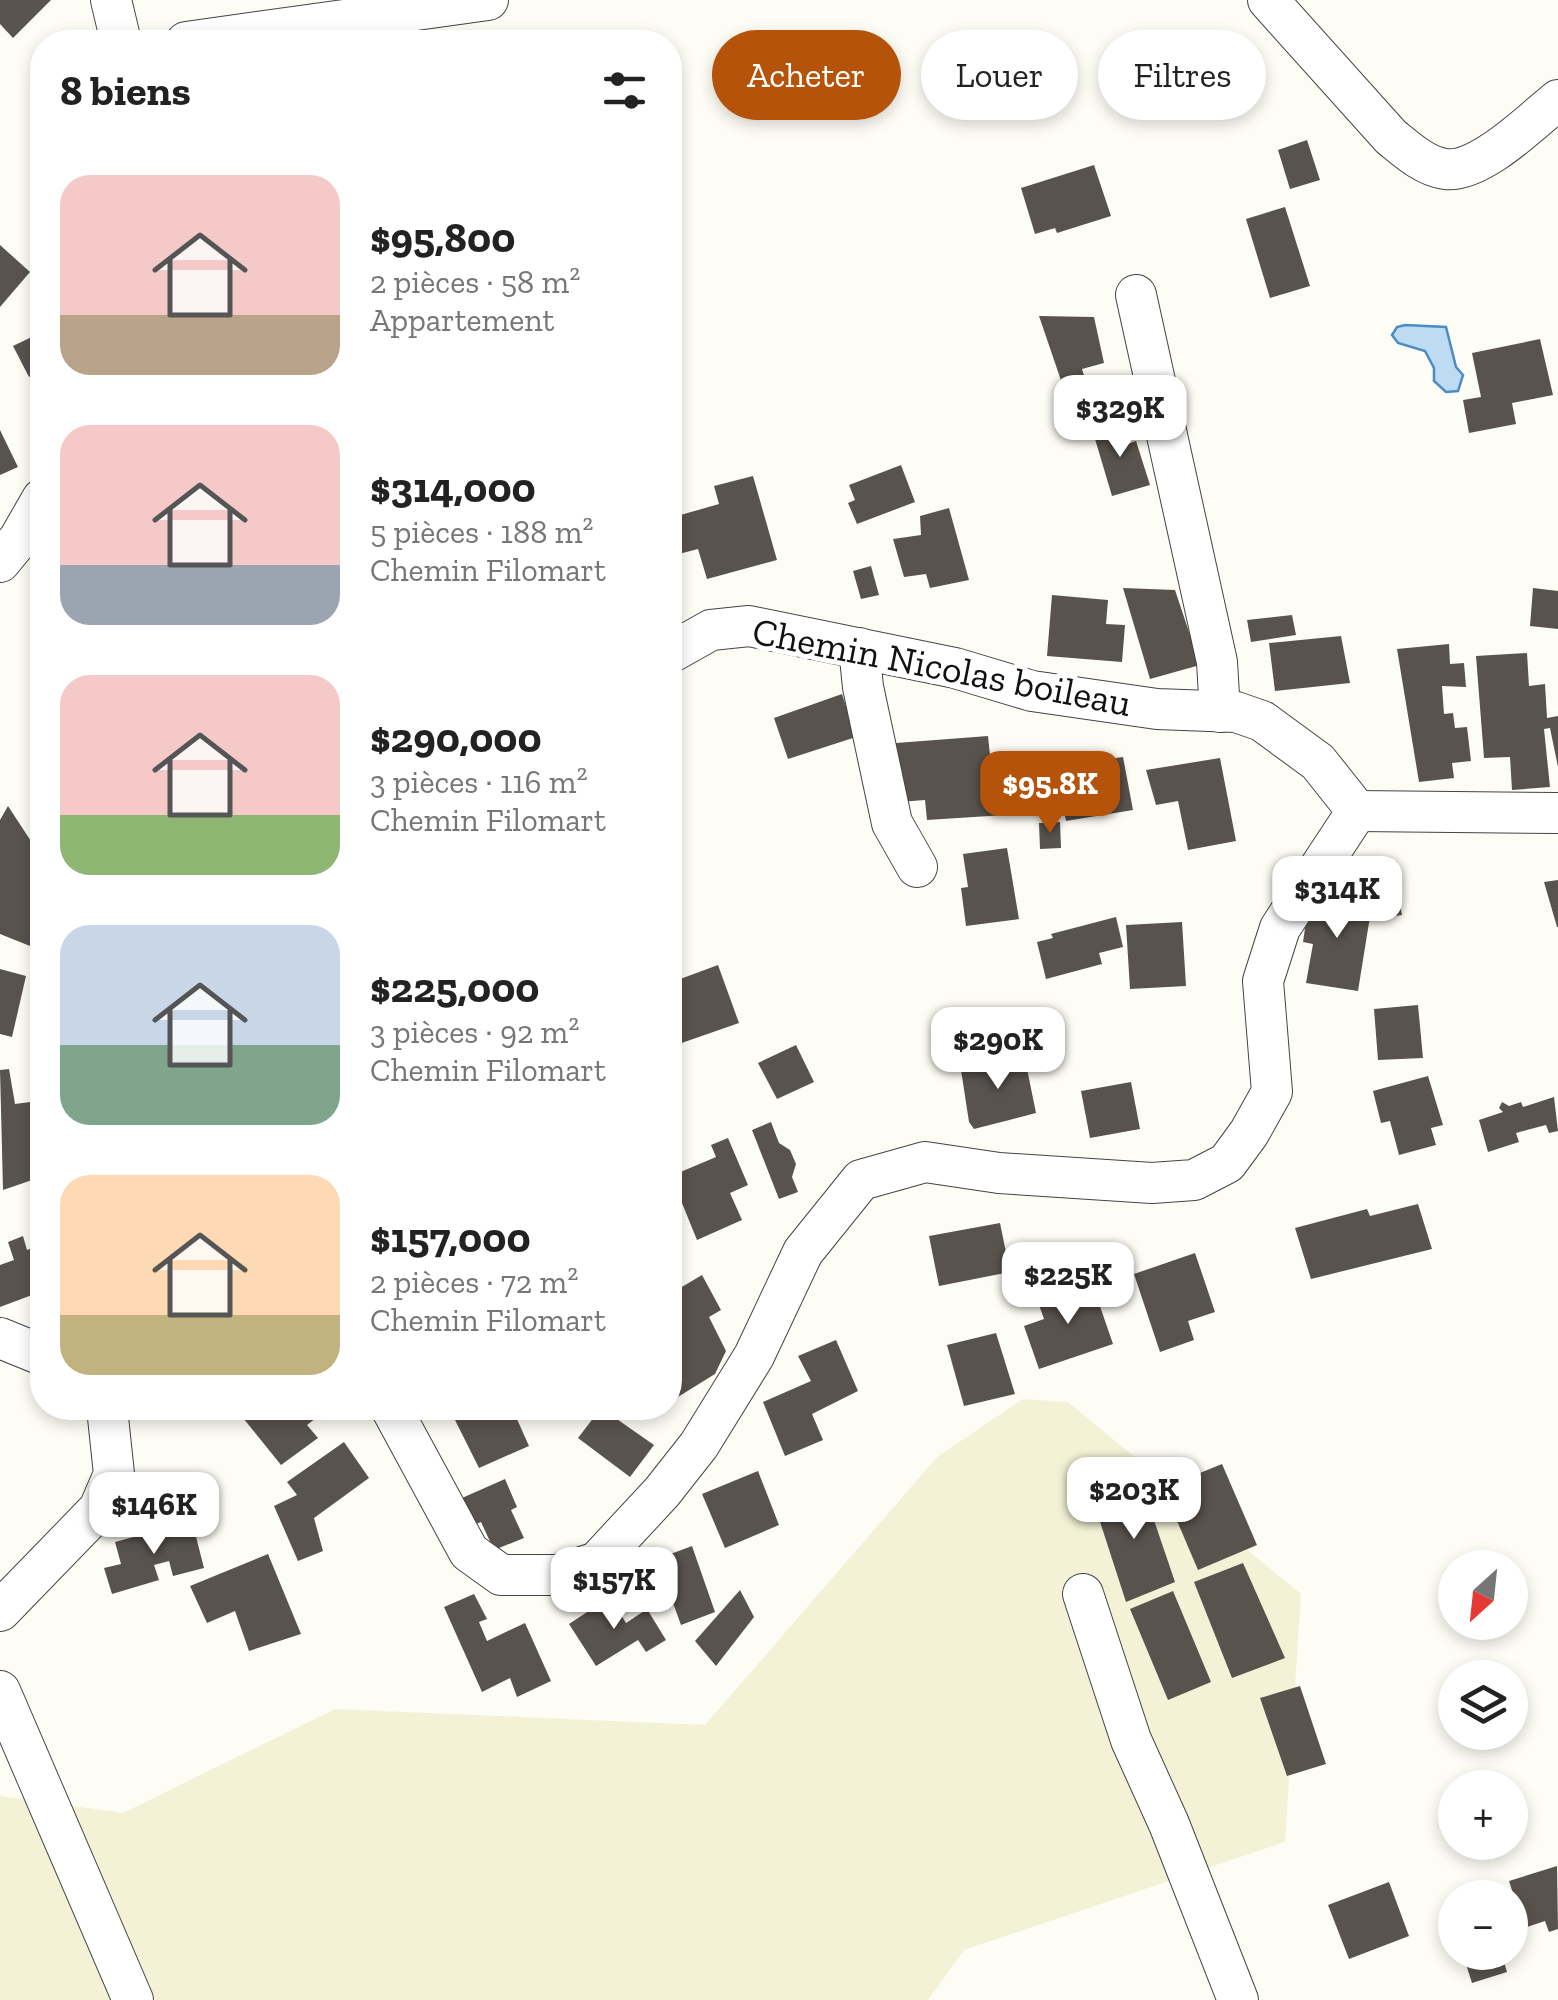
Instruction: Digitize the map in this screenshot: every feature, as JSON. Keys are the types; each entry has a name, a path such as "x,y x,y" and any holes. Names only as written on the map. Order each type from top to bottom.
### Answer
{"street":[{"path":"112,0 118,30"},
{"path":"239,30 314,13 488,0"},
{"path":"1268,0 1391,136 1414,156 1445,169 1467,167 1484,158 1558,100"},
{"path":"1136,295 1216,662 1220,712"},
{"path":"0,562 30,521"},
{"name":"Chemin Nicolas boileau","path":"682,646 711,630 749,626 955,668 1032,691 1157,709 1236,712 1262,721 1318,762 1357,811"},
{"path":"860,648 863,687 892,822 917,867"},
{"path":"398,1420 469,1552 501,1575 558,1575 597,1562 700,1445 754,1356 803,1252 862,1180 924,1162 999,1173 1152,1183 1194,1180 1227,1163 1250,1133 1272,1092 1264,982 1280,928 1357,811 1558,813"},
{"path":"0,1338 30,1350"},
{"path":"0,1611 99,1509 114,1474 108,1420"},
{"path":"1083,1594 1132,1740 1238,2000"},
{"path":"0,1691 133,2000"}],"green space":[{"path":"1023,1399 1068,1402 1301,1594 1285,1842 964,1950 928,2000 0,2000 0,1796 123,1813 335,1709 705,1725 937,1457"}],"water":[{"path":"1397,327 1446,327 1456,367 1463,375 1458,391 1446,392 1434,381 1434,368 1425,351 1398,343 1392,335"}],"building":[{"path":"0,0 51,0 13,38 0,24"},
{"path":"1307,140 1320,180 1290,189 1278,150"},
{"path":"1094,165 1111,216 1057,233 1055,228 1035,234 1021,188"},
{"path":"1285,207 1310,286 1270,298 1246,219"},
{"path":"0,245 30,272 0,307"},
{"path":"1039,316 1094,317 1104,363 1082,369 1089,392 1067,398"},
{"path":"30,338 29,377 13,346"},
{"path":"1540,339 1553,395 1512,403 1516,424 1469,433 1463,400 1481,397 1472,353"},
{"path":"1125,424 1128,444 1136,441 1150,485 1112,496 1092,429"},
{"path":"0,430 18,467 0,475"},
{"path":"901,465 915,502 857,524 848,503 855,500 849,485"},
{"path":"753,476 777,560 707,579 698,549 682,553 682,515 719,504 714,486"},
{"path":"949,508 969,580 930,588 926,574 904,577 893,539 921,535 920,516"},
{"path":"871,566 879,595 861,599 853,571"},
{"path":"1123,588 1175,590 1200,665 1150,679"},
{"path":"1533,588 1558,591 1558,629 1530,626"},
{"path":"1052,595 1108,600 1106,624 1125,625 1122,662 1047,656"},
{"path":"1292,615 1296,635 1251,642 1247,620"},
{"path":"1341,636 1350,683 1275,691 1269,643"},
{"path":"1449,644 1450,664 1464,663 1466,687 1442,686 1444,714 1453,713 1455,728 1467,727 1471,761 1452,763 1454,778 1419,782 1397,649"},
{"path":"1527,653 1529,686 1545,684 1547,718 1558,716 1558,767 1550,728 1544,729 1550,787 1512,790 1510,757 1484,758 1476,656"},
{"path":"842,694 856,737 788,759 774,718"},
{"path":"988,736 992,774 1002,774 1005,815 927,820 925,800 899,802 896,743"},
{"path":"1123,757 1133,810 1066,821 1064,812 1041,815 1039,795 1062,791 1060,782 1083,779 1081,763"},
{"path":"1220,758 1236,841 1188,850 1178,801 1156,805 1146,770"},
{"path":"8,806 30,840 30,946 0,934 0,820"},
{"path":"1060,822 1061,848 1040,849 1039,823"},
{"path":"1007,848 1019,919 966,926 961,888 968,887 963,854"},
{"path":"1391,859 1402,915 1375,919 1372,894 1362,895 1356,862"},
{"path":"1558,880 1558,927 1557,927 1544,882"},
{"path":"1310,895 1372,904 1358,991 1306,983 1313,944 1303,942"},
{"path":"1116,917 1123,947 1099,953 1102,964 1046,979 1037,942 1053,938 1051,934"},
{"path":"1182,922 1186,986 1130,989 1126,925"},
{"path":"718,965 739,1023 682,1043 682,978"},
{"path":"0,969 26,976 12,1037 0,1034"},
{"path":"1418,1005 1423,1058 1378,1060 1374,1009"},
{"path":"796,1045 814,1082 777,1099 758,1063"},
{"path":"1024,1054 1036,1113 974,1129 969,1122 961,1070"},
{"path":"9,1069 15,1104 30,1102 30,1181 3,1190 0,1070"},
{"path":"1428,1076 1443,1125 1431,1128 1436,1145 1399,1155 1390,1121 1381,1123 1373,1091"},
{"path":"1131,1082 1140,1129 1090,1138 1081,1091"},
{"path":"1554,1097 1558,1131 1549,1133 1546,1125 1516,1133 1519,1142 1488,1152 1479,1120 1503,1112 1499,1108 1502,1102 1509,1106 1521,1102 1523,1107"},
{"path":"771,1122 779,1143 790,1150 796,1164 792,1177 798,1192 779,1199 752,1130"},
{"path":"728,1138 748,1185 730,1193 742,1220 697,1240 682,1203 682,1171 716,1157 711,1145"},
{"path":"1418,1204 1432,1249 1311,1279 1295,1228 1367,1209 1370,1216"},
{"path":"1000,1223 1010,1272 939,1286 929,1236"},
{"path":"23,1236 27,1250 30,1249 30,1296 0,1307 0,1265 14,1260 8,1242"},
{"path":"1195,1253 1215,1312 1188,1321 1194,1340 1160,1352 1134,1274"},
{"path":"702,1275 721,1310 709,1317 726,1351 715,1374 682,1394 682,1287"},
{"path":"1092,1283 1113,1344 1039,1369 1024,1326 1044,1319 1038,1302"},
{"path":"996,1333 1015,1394 964,1406 947,1345"},
{"path":"836,1340 858,1391 812,1414 823,1440 785,1456 763,1402 811,1381 798,1356"},
{"path":"245,1420 313,1420 307,1425 318,1438 281,1465"},
{"path":"455,1420 517,1420 529,1446 479,1468"},
{"path":"592,1420 618,1420 654,1445 630,1477 578,1438"},
{"path":"344,1442 369,1478 314,1518 323,1551 298,1561 274,1506 297,1495 287,1482"},
{"path":"1222,1464 1257,1545 1198,1570 1163,1488"},
{"path":"758,1471 779,1525 725,1548 702,1494"},
{"path":"505,1479 517,1507 511,1510 524,1538 494,1550 481,1522 474,1525 462,1498"},
{"path":"1141,1482 1175,1582 1126,1602 1093,1500"},
{"path":"192,1521 204,1568 173,1576 169,1561 154,1565 159,1580 112,1594 104,1568 121,1564 115,1542"},
{"path":"692,1546 715,1612 681,1625 657,1559"},
{"path":"268,1554 301,1634 249,1651 235,1611 207,1623 190,1586"},
{"path":"1243,1563 1285,1658 1232,1678 1194,1582"},
{"path":"740,1590 754,1617 716,1666 695,1641"},
{"path":"1173,1591 1211,1682 1168,1700 1130,1609"},
{"path":"474,1594 487,1619 479,1622 487,1641 525,1623 551,1681 517,1697 510,1678 482,1692 444,1607"},
{"path":"610,1597 626,1623 647,1609 666,1640 646,1652 638,1640 596,1666 569,1624"},
{"path":"1300,1686 1326,1764 1287,1776 1260,1698"},
{"path":"1557,1866 1558,1929 1549,1932 1545,1921 1528,1927 1528,1880 1512,1880"},
{"path":"1389,1882 1409,1936 1349,1959 1328,1905"},
{"path":"1468,1970 1506,1970 1507,1972 1472,1983"}]}
